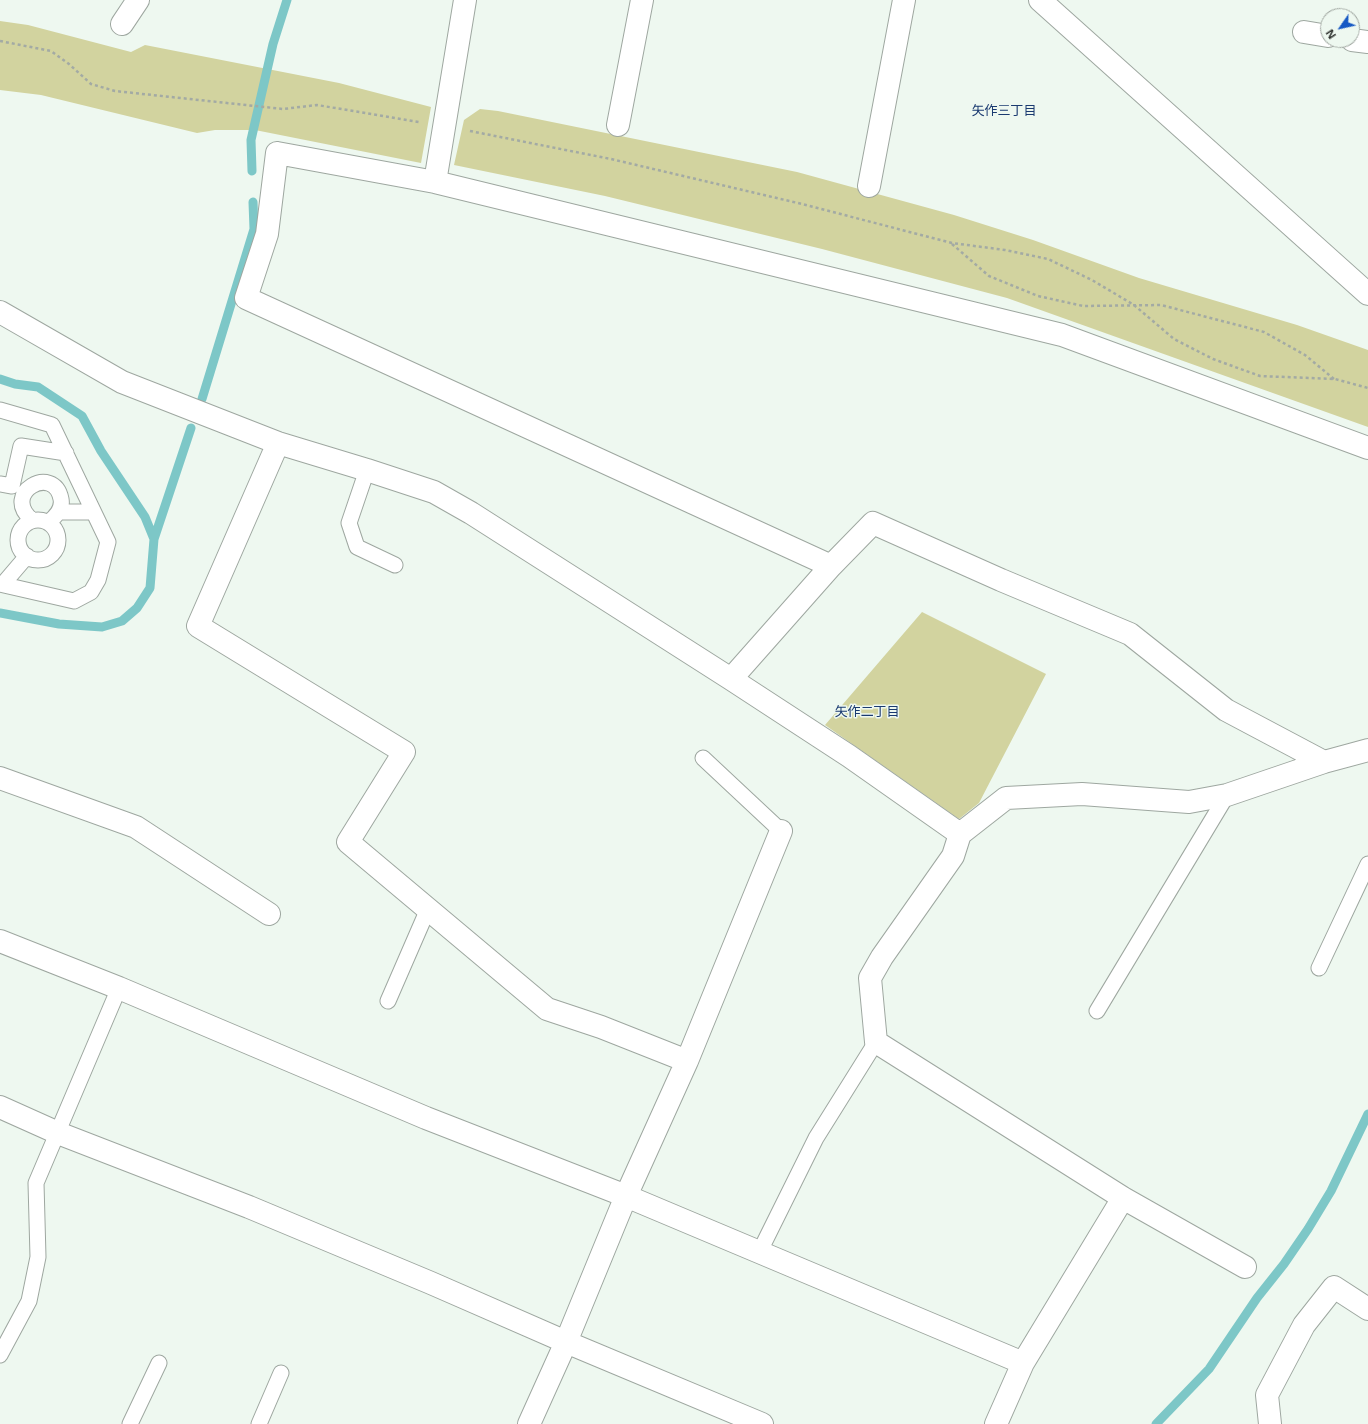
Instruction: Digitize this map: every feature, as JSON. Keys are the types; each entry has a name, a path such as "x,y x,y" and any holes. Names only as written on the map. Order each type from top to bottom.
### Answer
{"street":[{"path":"122,24 138,0"},
{"path":"435,182 464,0"},
{"path":"618,125 642,0"},
{"path":"869,186 904,0"},
{"path":"1040,0 1368,294"},
{"path":"1304,32 1320,35"},
{"path":"832,566 246,298 267,234 277,153 435,182 1062,335 1368,448"},
{"path":"0,312 122,382 278,443 434,492 471,513 731,679 849,756 960,834"},
{"path":"278,443 198,626 404,752 348,842 547,1008 601,1027 687,1061"},
{"path":"731,679 832,566 873,523 1001,580 1130,634 1226,710 1324,762"},
{"path":"1245,1266 1123,1198 876,1042 870,978 882,957 953,856 960,834 1006,798 1082,794 1189,802 1227,795 1324,762 1368,750"},
{"path":"0,778 136,828 269,914"},
{"path":"529,1424 566,1342 626,1196 687,1061 781,831"},
{"path":"0,941 119,988 426,1118 626,1196 760,1251 1023,1363"},
{"path":"0,1107 58,1133 249,1207 762,1424"},
{"path":"996,1424 1023,1363 1123,1198"},
{"path":"1270,1424 1267,1395 1304,1325 1334,1287 1368,1309"}],"lane":[{"path":"0,410 52,425 108,542 98,580 91,592 74,600 1,584 26,556"},
{"path":"0,484 12,486 21,446 66,453"},
{"path":"367,470 348,523 357,547 395,565"},
{"path":"32,520 26,515 22,507 22,498 25,490 32,484 40,482 48,483 56,488 62,503 54,517 59,537 58,547 53,554 44,560 35,560 26,556 20,550 18,541 19,532 25,524 32,520 41,519 54,517 93,512"},
{"path":"703,758 781,831"},
{"path":"1097,1011 1227,795"},
{"path":"1319,968 1368,864"},
{"path":"388,1001 428,909"},
{"path":"0,1355 6,1330 29,1301 38,1257 36,1183 119,988"},
{"path":"760,1251 816,1138 876,1042"},
{"path":"130,1424 159,1363"},
{"path":"259,1424 281,1373"}],"path":[{"path":"0,41 51,51 69,64 91,84 115,91 283,110 316,105 444,127 611,159 952,243 1006,250 1048,259 1092,280 1134,305 1174,339 1213,359 1260,376 1335,379 1368,388"},
{"path":"952,243 990,276 1038,296 1083,306 1161,305 1264,332 1305,355 1335,379"}],"green space":[{"path":"0,21 28,25 131,52 145,45 339,83 431,107 421,163 255,130 215,130 197,133 41,95 0,90"},
{"path":"480,109 498,111 797,172 954,215 1033,240 1139,278 1297,325 1368,350 1368,427 1007,298 822,249 605,196 454,165 464,120"},
{"path":"922,612 1046,674 979,803 959,819 825,725"}],"waterway":[{"path":"252,171 251,140 273,44 287,0"},
{"path":"202,399 254,229 253,202"},
{"path":"0,379 15,384 38,387 82,416 101,451 145,517 154,539 150,588 137,608 122,621 102,627 59,624 0,613"},
{"path":"154,539 191,428"},
{"path":"1156,1424 1209,1369 1257,1298 1284,1264 1308,1229 1331,1191 1368,1114"}],"district":[{"name":"矢作三丁目","path":"1004,111"},
{"name":"矢作二丁目","path":"867,712"}]}
